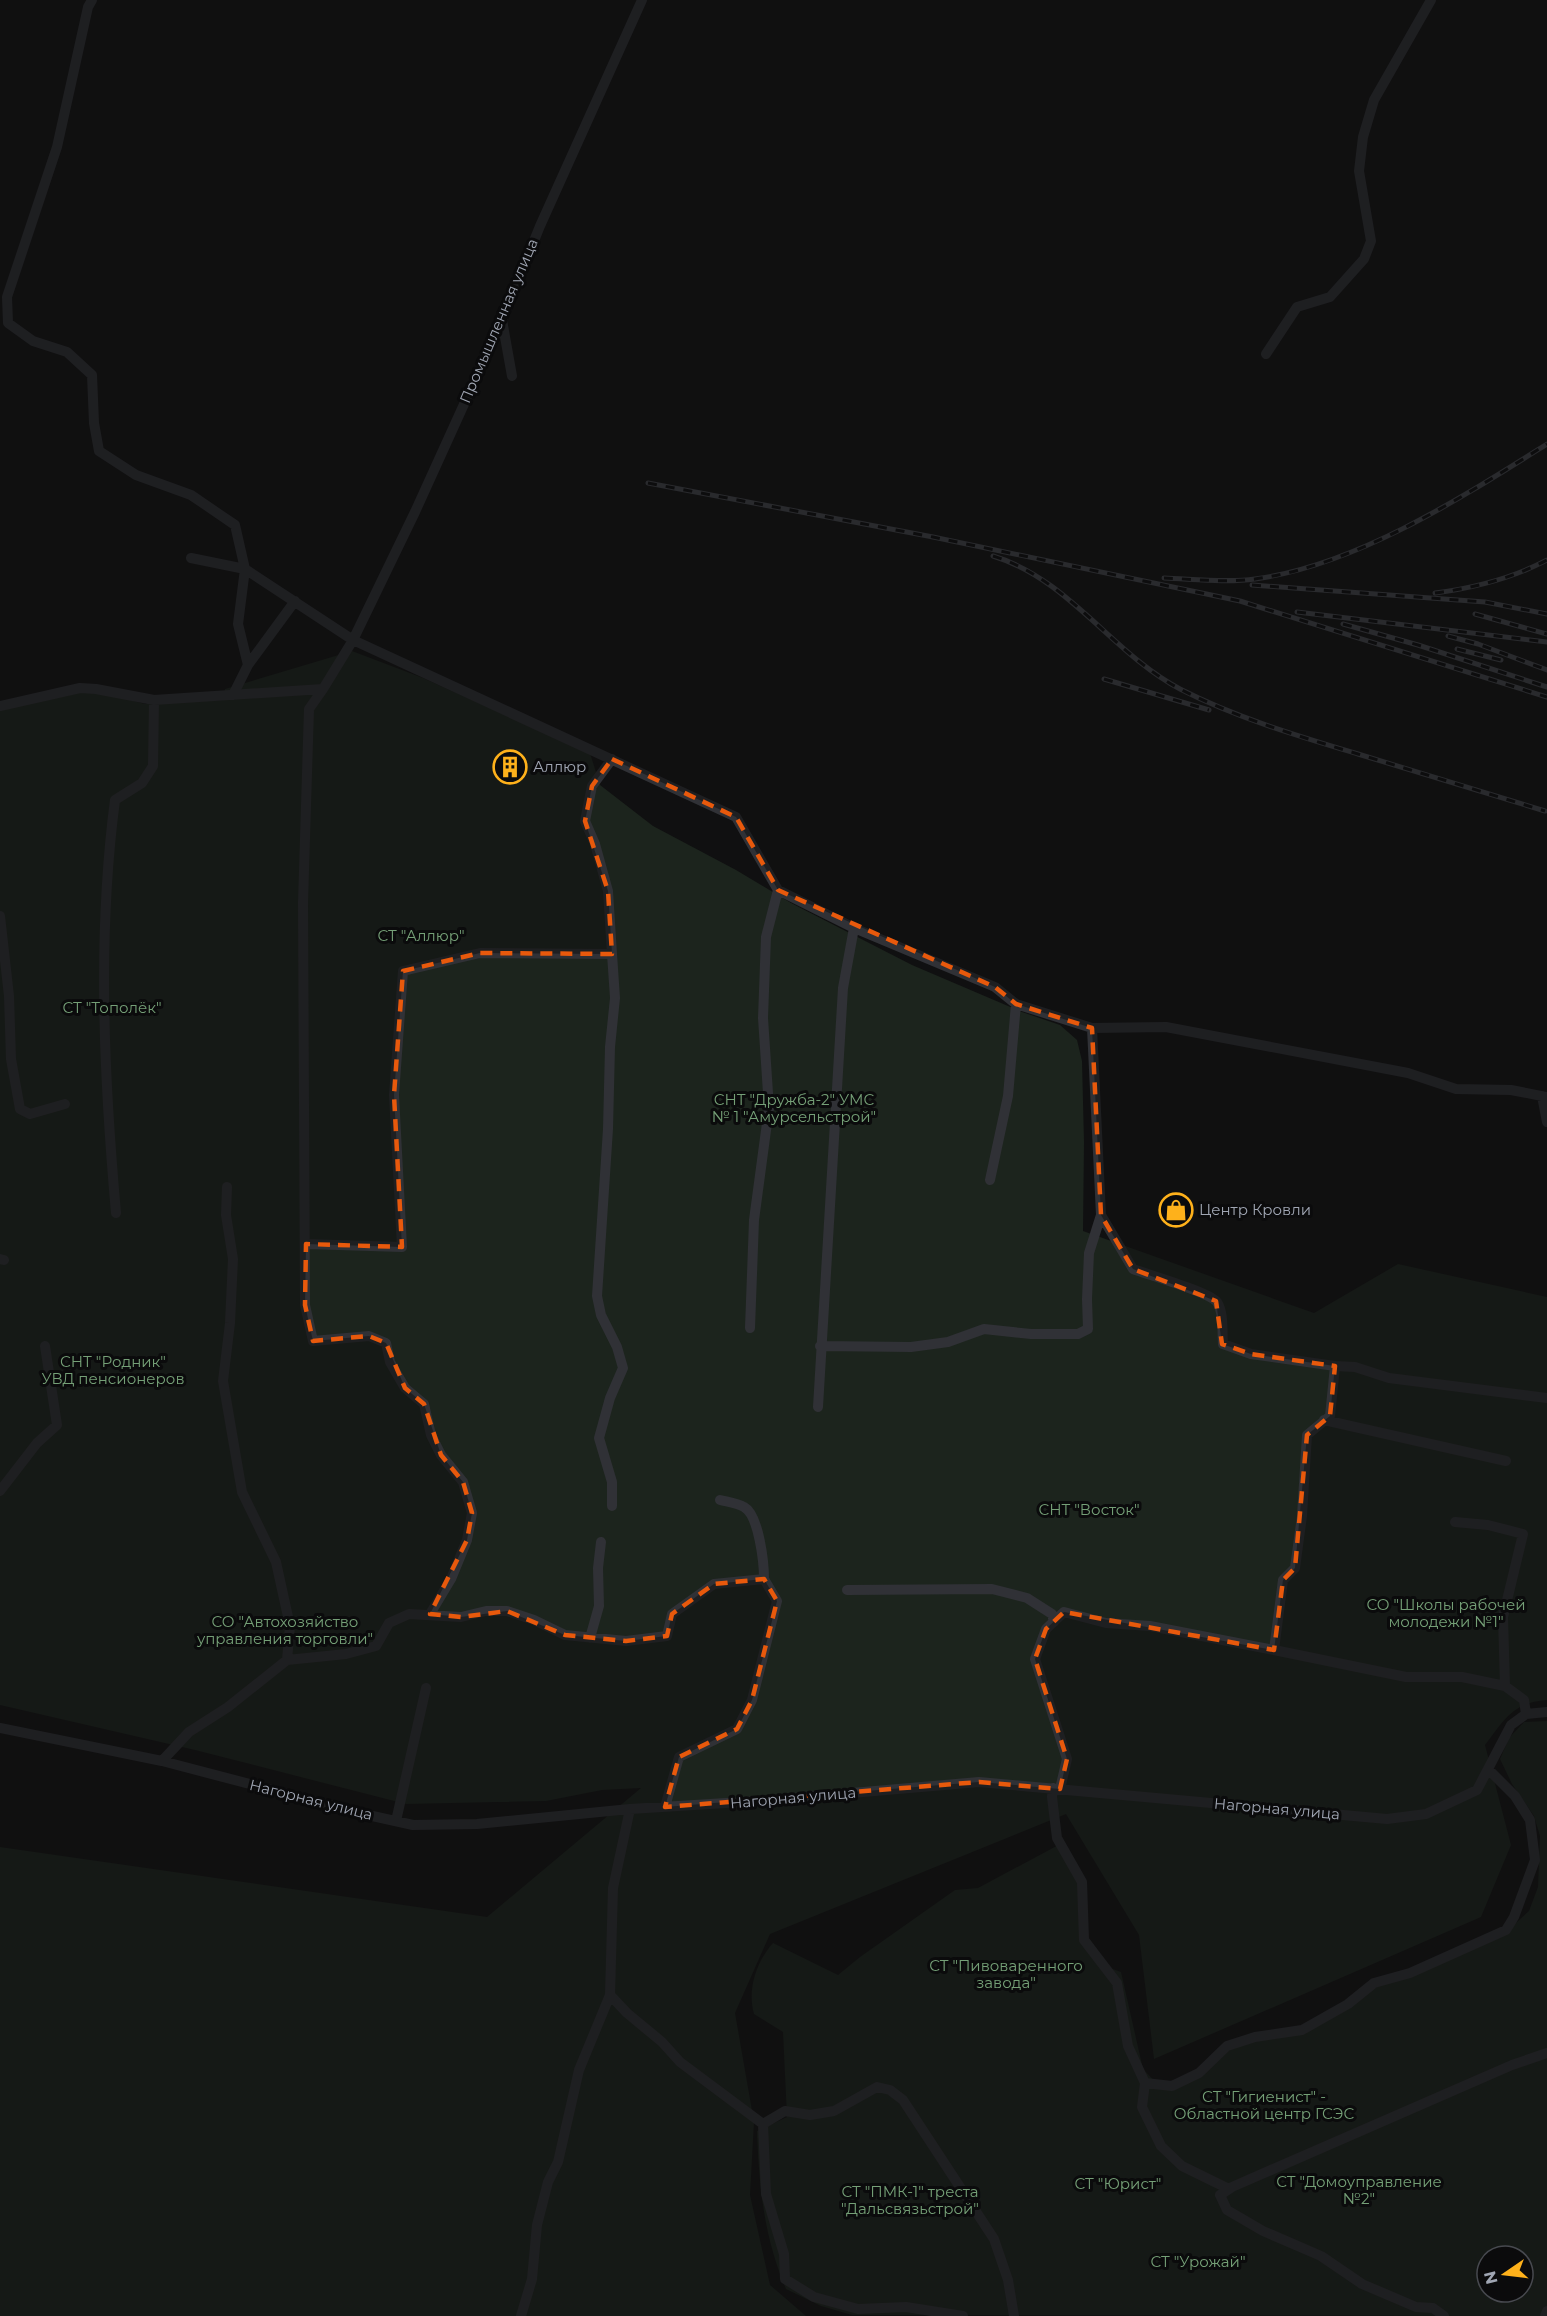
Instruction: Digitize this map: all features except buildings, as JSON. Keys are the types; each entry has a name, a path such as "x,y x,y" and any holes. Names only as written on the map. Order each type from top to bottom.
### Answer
{"street":[{"path":"93,0 88,8 57,147 7,297 8,323 33,341 67,352 92,375 94,423 99,450 136,476 191,495 235,525 245,569 238,624 248,665"},
{"name":"Промышленная улица","path":"430,1614 451,1579 467,1540 472,1513 463,1482 441,1455 431,1435 424,1404 405,1388 390,1362 386,1343 369,1336 312,1341 305,1305 303,903 309,709 352,640 415,512 642,0"},
{"path":"1266,354 1297,307 1330,297 1364,259 1371,241 1359,171 1363,137 1374,100 1431,0"},
{"path":"502,320 512,376"},
{"path":"191,558 245,569 352,640 735,817 778,890 854,928 995,987 1016,1004 1092,1028 1166,1026 1408,1073 1456,1089 1511,1089 1544,1096 1547,1122"},
{"path":"233,695 248,665 295,601"},
{"path":"0,706 80,688 154,700 323,689"},
{"path":"116,1213 108,1122 105,1019 108,851 115,801 142,783 153,766 154,700"},
{"path":"612,759 592,786 585,821 595,843 608,891 615,998 610,1047 608,1129 597,1296 601,1315 617,1347 623,1368 610,1398 599,1438 612,1482 612,1506"},
{"path":"750,1328 754,1220 769,1108 763,1017 766,937 778,890"},
{"path":"0,916 9,996 11,1059 20,1108 30,1114 65,1104"},
{"path":"818,1407 843,988 854,928"},
{"path":"306,1244 402,1247 394,1095 403,971 480,953 612,954"},
{"path":"990,1180 1008,1096 1016,1004"},
{"path":"820,1346 911,1347 948,1342 984,1329 1031,1334 1078,1334 1088,1329 1089,1253 1101,1215 1092,1028"},
{"path":"227,1187 226,1215 233,1259 230,1323 223,1381 242,1492 276,1562 290,1626 287,1660"},
{"path":"1101,1215 1133,1269 1204,1294 1216,1301 1221,1314 1223,1344 1251,1354 1355,1367 1389,1378 1547,1398"},
{"path":"0,1491 37,1443 57,1425 45,1346"},
{"path":"1274,1650 1283,1580 1295,1568 1302,1516 1307,1435 1330,1416 1335,1366"},
{"path":"1324,1420 1506,1461"},
{"path":"665,1807 679,1757 737,1729 752,1700 777,1601 764,1579 764,1563 753,1516 745,1507 720,1500"},
{"path":"1455,1522 1488,1525 1523,1534 1503,1617 1505,1686"},
{"path":"590,1638 599,1606 597,1568 601,1542"},
{"path":"162,1761 189,1732 237,1700 287,1660 346,1654 376,1646 389,1623 409,1614 460,1617 486,1611 507,1611 534,1620 566,1635 626,1641 667,1636 672,1614 714,1584 764,1579"},
{"path":"847,1590 992,1588 1027,1598 1052,1614 1054,1622"},
{"path":"1229,2189 1182,2166 1161,2146 1142,2107 1145,2083 1128,2046 1118,1983 1084,1940 1082,1882 1057,1838 1052,1797 1057,1789 1066,1759 1035,1659 1046,1629 1064,1612 1106,1623 1150,1626 1406,1677 1462,1677 1505,1686 1524,1700 1526,1714 1547,1712"},
{"path":"396,1821 426,1689"},
{"name":"Нагорная улица","path":"0,1728 162,1761 414,1825 477,1824 630,1809 979,1782 1386,1819 1426,1814 1477,1790 1510,1725 1526,1714"},
{"path":"1145,2083 1172,2086 1199,2073 1227,2046 1255,2037 1302,2030 1348,2004 1374,1983 1410,1973 1506,1930 1514,1917 1535,1860 1530,1820 1515,1796 1488,1770"},
{"path":"521,2316 532,2279 537,2225 545,2193 558,2162 579,2070 610,1995 613,1888 630,1809"},
{"path":"610,1995 627,2013 662,2042 680,2062 764,2124"},
{"path":"1444,2316 1433,2308 1416,2307 1362,2284 1321,2256 1263,2231 1227,2210 1220,2195 1229,2189 1512,2065 1547,2053"},
{"path":"764,2124 785,2111 810,2115 834,2111 877,2087 890,2090 903,2100 994,2239 1008,2280 1014,2316"},
{"path":"764,2124 766,2194 784,2254 785,2279 814,2297 858,2309 906,2307 963,2316"},
{"path":"1545,2316 1547,2311"}],"highlighted area":[{"path":"612,759 736,817 778,890 995,987 1016,1004 1092,1028 1101,1215 1133,1269 1216,1301 1222,1344 1251,1354 1335,1366 1330,1416 1307,1435 1295,1568 1283,1580 1274,1650 1064,1612 1046,1629 1035,1659 1067,1759 1060,1789 979,1782 665,1807 679,1757 737,1729 752,1700 777,1601 764,1579 714,1584 672,1614 667,1636 626,1641 565,1635 507,1611 461,1617 430,1614 467,1540 472,1513 463,1482 441,1455 424,1404 405,1388 386,1343 369,1336 313,1341 305,1305 306,1244 402,1247 394,1095 403,971 480,953 612,954 608,891 585,821 592,786"}],"green space":[{"path":"352,651 423,678 590,753 600,785 653,826 736,870 791,903 912,965 1022,1012 1060,1025 1077,1040 1082,1061 1083,1231 1314,1313 1398,1264 1547,1297 1547,1700 1526,1704 1510,1714 1485,1745 1511,1845 1481,1917 1154,2059 1139,1935 1066,1814 770,1934 735,2013 754,2122 750,2195 770,2285 806,2316 0,2316 0,1847 487,1917 641,1788 602,1790 546,1801 406,1804 195,1750 0,1705 0,710 92,690 145,704 224,700 225,689"},
{"path":"1547,1721 1547,2316 852,2315 821,2306 786,2289 772,2250 764,2212 757,2131 787,2117 783,2032 754,2014 752,2005 752,1986 758,1967 773,1943 838,1975 955,1890 978,1888 1064,1842 1078,1868 1087,1935 1110,1968 1121,1972 1143,2069 1160,2087 1170,2089 1237,2045 1296,2034 1370,1989 1507,1931 1529,1911 1538,1887 1540,1836 1534,1816 1512,1784 1500,1759 1509,1738 1524,1722"}],"railway":[{"path":"1164,578 1221,581 1255,579 1332,560 1444,507 1547,444"},
{"path":"648,483 933,537 1240,601 1547,697"},
{"path":"993,556 1045,581 1133,656 1180,689 1246,718 1290,733 1545,811"},
{"path":"1435,593 1493,581 1547,560"},
{"path":"1252,585 1485,602 1547,614"},
{"path":"1297,612 1547,642"},
{"path":"1475,614 1547,634"},
{"path":"1343,624 1418,645 1547,687"},
{"path":"1448,636 1478,644 1547,670"},
{"path":"1457,649 1501,660"},
{"path":"1104,679 1209,710"}],"place":[{"name":"Аллюр","path":"510,767"},
{"name":"Центр Кровли","path":"1176,1210"}],"park label":[{"name":"СТ \"Аллюр\"","path":"421,936"},
{"name":"СТ \"Тополёк\"","path":"112,1008"},
{"name":"СНТ \"Дружба-2\" УМС № 1 \"Амурсельстрой\"","path":"794,1108"},
{"name":"СНТ \"Родник\" УВД пенсионеров","path":"113,1370"},
{"name":"СНТ \"Восток\"","path":"1089,1510"},
{"name":"СО \"Школы рабочей молодежи №1\"","path":"1446,1614"},
{"name":"СО \"Автохозяйство управления торговли\"","path":"285,1630"},
{"name":"СТ \"Пивоваренного завода\"","path":"1006,1974"},
{"name":"СТ \"Гигиенист\" - Областной центр ГСЭС","path":"1264,2106"},
{"name":"СТ \"Юрист\"","path":"1118,2184"},
{"name":"СТ \"Домоуправление №2\"","path":"1359,2190"},
{"name":"СТ \"ПМК-1\" треста \"Дальсвязьстрой\"","path":"910,2200"},
{"name":"СТ \"Урожай\"","path":"1198,2262"}]}
